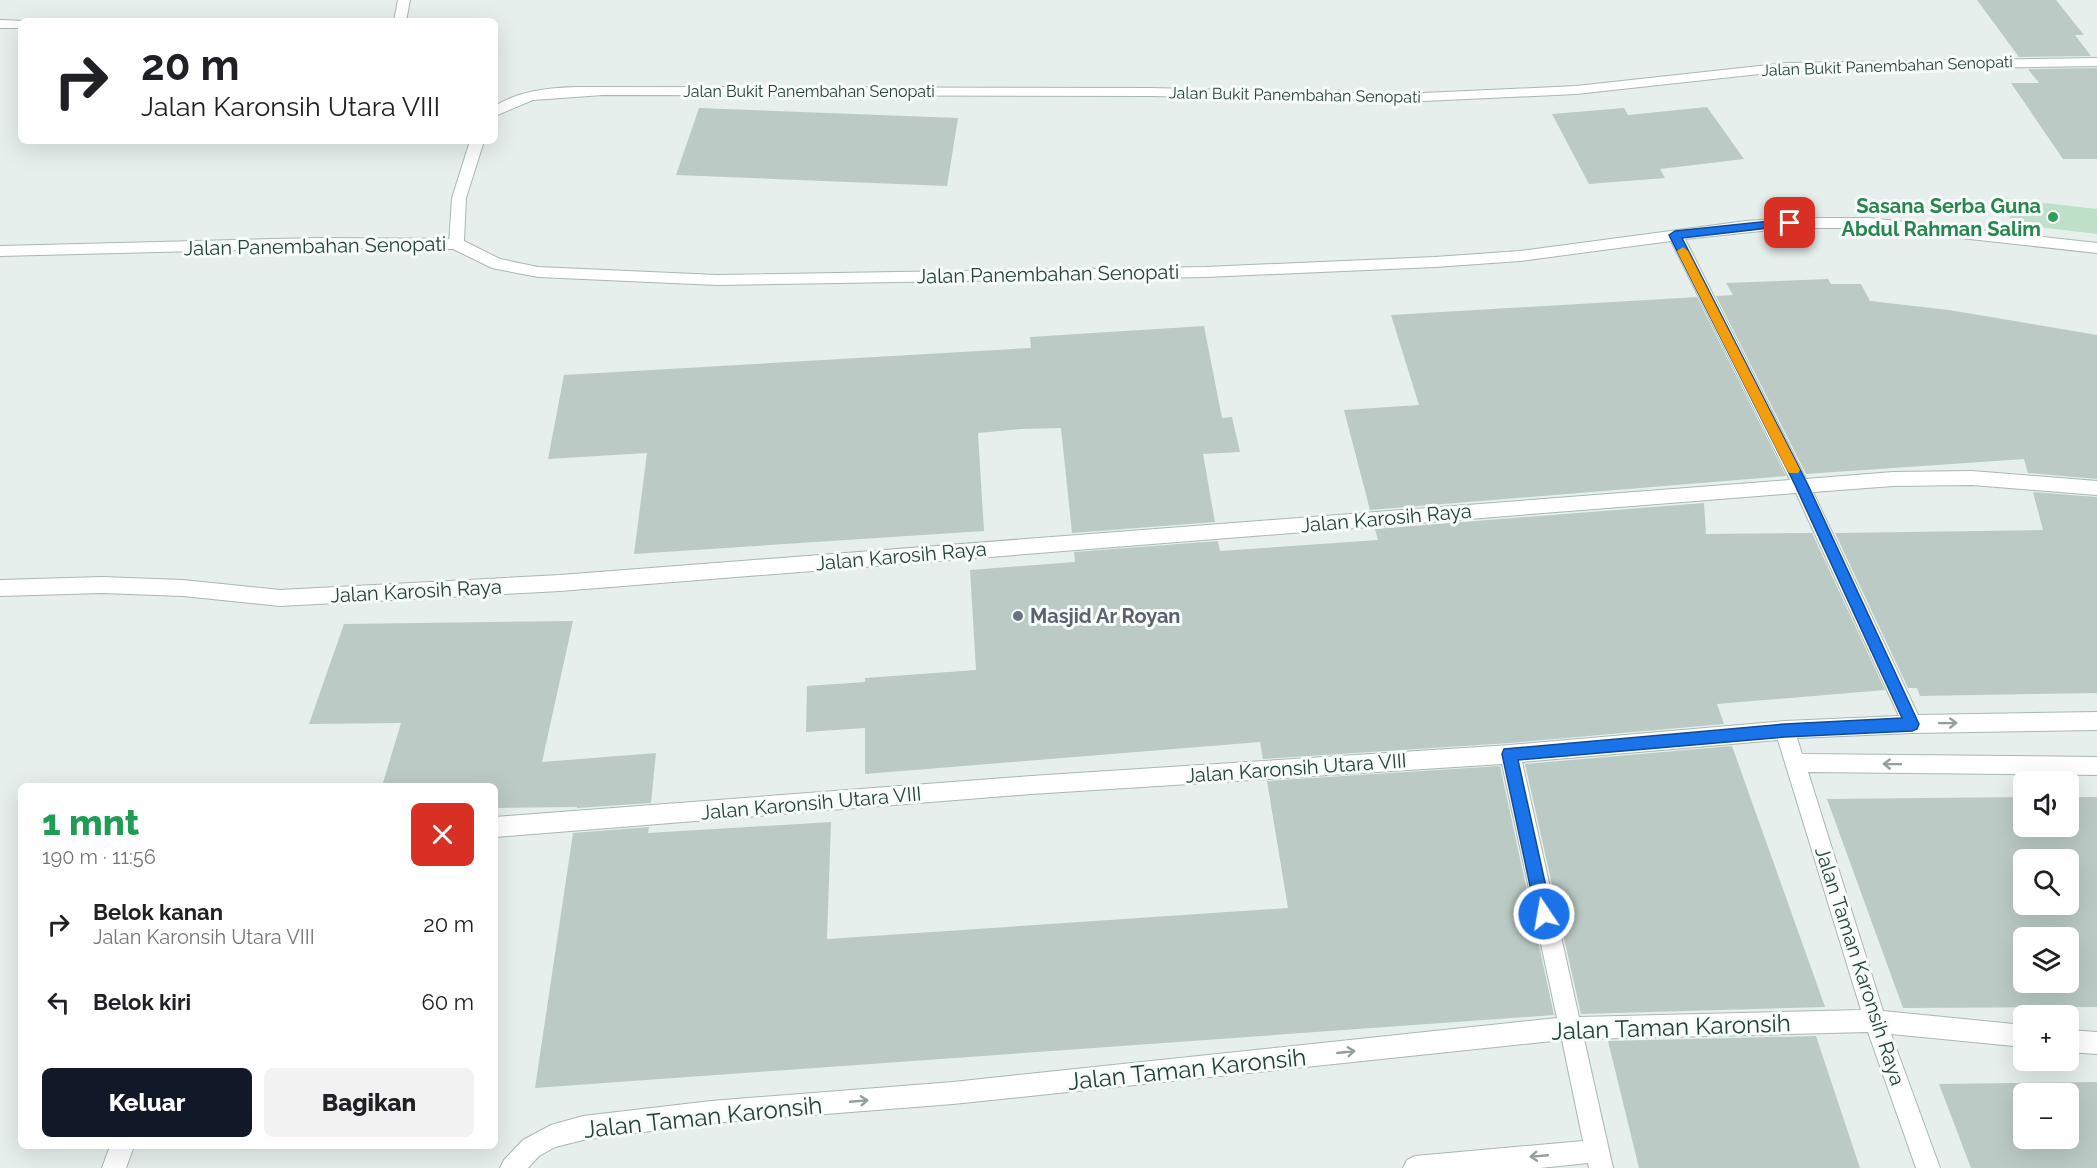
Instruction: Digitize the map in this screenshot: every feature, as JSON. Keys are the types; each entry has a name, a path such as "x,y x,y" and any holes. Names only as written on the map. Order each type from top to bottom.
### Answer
{"street":[{"path":"401,18 404,0"},
{"path":"0,24 18,24"},
{"name":"Jalan Bukit Panembahan Senopati","path":"498,110 518,99 536,95 603,91 1151,92 1402,98 1576,90 1786,67 2097,62"},
{"path":"456,244 459,198 476,144"},
{"name":"Jalan Panembahan Senopati","path":"0,251 318,243 456,244 497,264 538,272 717,280 1206,272 1435,262 1520,256 1746,226 1831,222 1938,229 2097,248"},
{"path":"1675,235 1801,485 1912,724"},
{"name":"Jalan Karosih Raya","path":"0,588 102,585 183,588 280,598 560,583 1893,479 1972,478 2097,488"},
{"name":"Jalan Karonsih Utara VIII","path":"498,827 1031,785 1510,754 1785,730 1912,724 2097,721"},
{"name":"Jalan Taman Karonsih Raya","path":"1785,730 1875,1021 1928,1168"},
{"path":"1415,1168 1599,1159 1510,754"},
{"path":"1796,764 2097,766"},
{"name":"Jalan Taman Karonsih","path":"512,1168 531,1148 551,1137 583,1128 711,1112 953,1093 1569,1028 1875,1021 2013,1035"},
{"path":"2079,1042 2097,1044"},
{"path":"114,1168 121,1149"}],"green space":[{"name":"Sasana Serba Guna Abdul Rahman Salim","path":"2003,198 2097,209 2097,234 2012,224"}],"building":[{"path":"1977,0 2056,0 2084,35 2075,35 2091,56 2019,57"},
{"path":"2097,68 2097,159 2063,159 2011,83 2039,83 2028,69"},
{"path":"1707,107 1744,159 1660,169 1665,178 1589,184 1552,114 1624,108 1628,115"},
{"path":"699,108 958,118 947,186 676,175"},
{"path":"1828,279 1831,284 1861,284 1870,301 1949,310 2097,335 2097,479 2028,473 2024,459 1806,474 1716,296 1733,295 1726,283"},
{"path":"1697,297 1786,476 1370,510 1344,410 1419,405 1391,315"},
{"path":"1204,326 1222,418 1232,417 1240,452 1203,454 1215,522 1072,533 1061,428 1021,429 978,433 984,531 634,554 647,453 548,459 564,375 1031,348 1030,337"},
{"path":"2033,492 2097,497 2097,693 1920,696 1917,688 1908,688 1835,533 2043,530"},
{"path":"1704,503 1706,534 1812,533 1885,690 1717,704 1724,724 1510,743 1263,759 1260,742 865,774 865,728 806,732 807,686 865,682 865,678 976,670 970,570 1075,562 1074,552 1218,541 1220,551 1378,540 1375,529"},
{"path":"573,621 542,762 656,753 651,803 577,808 498,808 498,783 383,783 401,723 309,724 344,624"},
{"path":"1732,746 1825,1007 1581,1014 1525,764"},
{"path":"1500,766 1554,1015 535,1088 573,833 649,827 648,833 831,822 827,939 1288,908 1267,781"},
{"path":"2013,797 2013,837 2079,837 2079,797 2097,797 2097,1007 2013,1005 2013,1007 1903,1008 1827,799"},
{"path":"1816,1036 1860,1168 1639,1168 1608,1041"},
{"path":"2097,1082 2097,1168 1971,1168 1939,1084 2013,1083 2013,1149 2079,1149 2079,1083 2018,1083"}],"slow traffic":[{"path":"1683,251 1794,470"}],"place":[{"name":"Sasana Serba Guna Abdul Rahman Salim","path":"2053,217"},
{"name":"Masjid Ar Royan","path":"1018,616"}],"route":[{"path":"1544,914 1510,754 1785,730 1912,724 1801,485 1675,235 1790,223"}]}
